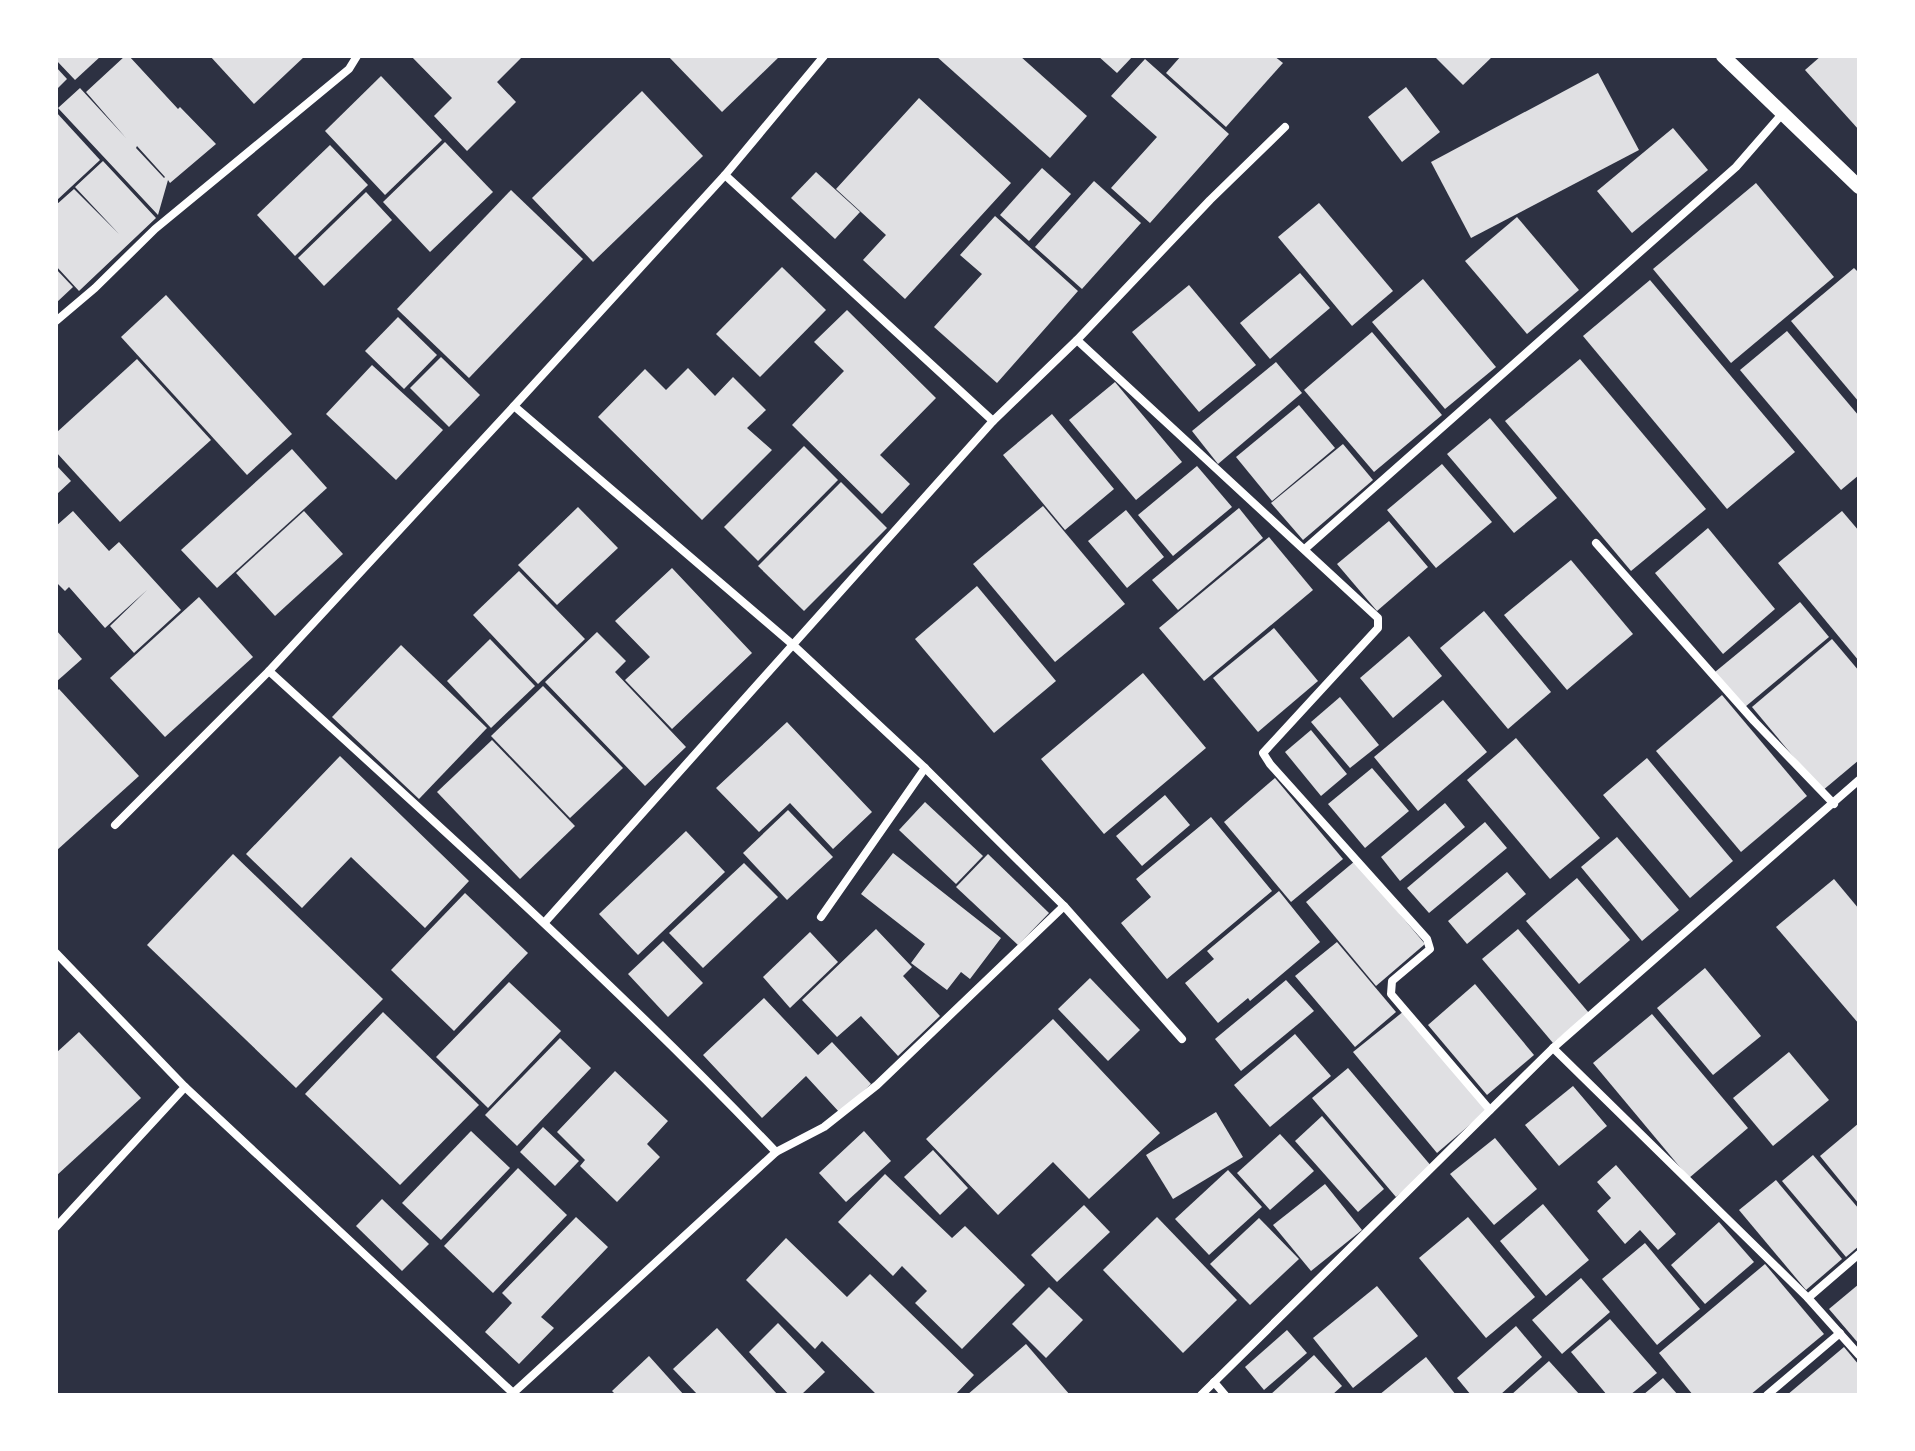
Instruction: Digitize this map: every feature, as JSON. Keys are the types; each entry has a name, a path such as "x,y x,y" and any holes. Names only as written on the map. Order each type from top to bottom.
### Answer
{"street":[{"path":"56,321 155,229 349,69 357,56"},
{"path":"115,825 269,671 514,406 725,175 824,56"},
{"path":"1723,56 1859,187"},
{"path":"1306,548 1736,167 1783,113"},
{"path":"545,922 993,421 1077,340 1210,200 1285,127"},
{"path":"725,175 993,421"},
{"path":"1077,340 1306,548 1378,618 1380,624 1263,753 1427,939 1430,949 1392,981 1391,994 1490,1110"},
{"path":"514,406 792,644 925,768 1064,906 1182,1039"},
{"path":"1596,543 1754,721 1834,804"},
{"path":"269,671 545,922 688,1059 776,1152"},
{"path":"821,917 925,768"},
{"path":"1201,1395 1553,1048 1859,780"},
{"path":"56,953 185,1087 512,1394 776,1152 824,1127 877,1085 1064,906"},
{"path":"1553,1048 1808,1298 1859,1355"},
{"path":"56,1227 185,1087"},
{"path":"1808,1298 1859,1254"},
{"path":"1767,1395 1840,1333"},
{"path":"1214,1382 1225,1395"}],"building":[{"path":"56,56 101,56 75,80 56,60"},
{"path":"125,56 129,56 178,109 180,107 216,144 170,183 168,180 158,215 58,108 80,88 126,138 86,92","holes":["137,146 165,177 136,148"]},
{"path":"210,56 305,56 254,104"},
{"path":"411,56 523,56 497,82 516,102 467,151 434,116 452,98"},
{"path":"668,56 780,56 722,112"},
{"path":"936,56 1020,56 1087,116 1050,158"},
{"path":"1098,56 1133,56 1117,73"},
{"path":"1181,56 1274,56 1283,63 1226,127 1166,73"},
{"path":"1434,56 1493,56 1463,85"},
{"path":"1821,56 1859,56 1859,130 1805,70"},
{"path":"1145,59 1229,134 1150,223 1111,188 1157,137 1111,96"},
{"path":"56,67 67,79 56,90"},
{"path":"1598,73 1639,150 1471,238 1431,162"},
{"path":"381,76 442,140 385,195 325,131"},
{"path":"1406,87 1440,132 1402,162 1368,117"},
{"path":"642,91 703,156 593,262 532,198"},
{"path":"919,98 1011,183 905,299 863,260 886,235 836,189"},
{"path":"56,112 100,160 56,201"},
{"path":"1673,128 1708,170 1632,233 1597,191"},
{"path":"445,142 493,192 430,252 383,202"},
{"path":"330,145 368,185 295,256 257,215"},
{"path":"103,161 156,218 79,291 56,266 56,205 74,189 119,234 75,187"},
{"path":"1042,168 1071,194 1029,241 1000,215"},
{"path":"816,172 860,212 835,239 791,198"},
{"path":"1094,181 1141,223 1082,289 1035,247"},
{"path":"1756,183 1834,277 1731,363 1653,269"},
{"path":"511,190 583,259 469,378 397,309"},
{"path":"366,192 392,220 324,286 298,258"},
{"path":"1319,203 1393,291 1352,326 1278,237"},
{"path":"995,216 1078,291 997,383 934,327 982,274 960,255"},
{"path":"1517,217 1579,290 1527,334 1465,261"},
{"path":"782,267 826,310 760,377 716,334"},
{"path":"1854,268 1859,273 1859,402 1791,321"},
{"path":"56,269 73,287 56,303"},
{"path":"1300,273 1330,308 1270,359 1240,323"},
{"path":"1423,279 1496,367 1445,409 1372,322"},
{"path":"1650,280 1795,452 1727,509 1583,336"},
{"path":"1189,285 1256,365 1199,412 1132,332"},
{"path":"166,295 292,434 247,475 121,337"},
{"path":"847,310 936,398 880,455 910,484 882,514 792,425 844,371 814,342"},
{"path":"398,317 437,355 404,389 365,351"},
{"path":"1787,331 1859,416 1859,475 1841,490 1740,370"},
{"path":"1372,332 1442,415 1374,472 1304,390"},
{"path":"441,357 480,395 449,427 410,388"},
{"path":"137,359 211,440 120,522 56,452 56,433"},
{"path":"1580,359 1706,509 1631,571 1505,421"},
{"path":"1276,362 1302,393 1218,464 1192,431"},
{"path":"372,365 443,430 396,480 326,414"},
{"path":"688,368 715,396 733,377 766,410 747,428 772,450 702,520 598,417 645,369 666,390"},
{"path":"1115,382 1182,462 1136,500 1069,420"},
{"path":"1299,405 1335,448 1272,501 1236,457"},
{"path":"1052,414 1114,489 1065,530 1003,455"},
{"path":"1490,418 1557,498 1514,533 1447,454"},
{"path":"1343,444 1373,480 1303,540 1271,503"},
{"path":"804,446 838,480 758,561 724,527"},
{"path":"292,449 327,488 217,588 181,550"},
{"path":"1442,464 1492,522 1436,568 1387,510"},
{"path":"56,465 71,481 56,495"},
{"path":"1197,466 1232,507 1173,556 1138,515"},
{"path":"841,482 887,528 804,611 758,566"},
{"path":"1043,506 1125,604 1055,662 973,564"},
{"path":"578,507 618,548 557,605 518,565"},
{"path":"1239,508 1263,538 1178,610 1152,580"},
{"path":"1126,510 1164,557 1127,588 1088,541"},
{"path":"73,511 109,551 119,542 181,610 134,653 110,626 147,590 105,628 69,587 65,591 56,582 56,526"},
{"path":"304,511 343,554 275,616 236,573"},
{"path":"1842,511 1859,531 1859,661 1778,563"},
{"path":"1389,521 1428,567 1377,611 1337,564"},
{"path":"1708,528 1775,609 1723,654 1655,573"},
{"path":"1269,537 1313,590 1204,681 1159,628"},
{"path":"1571,560 1633,634 1567,690 1504,615"},
{"path":"672,568 752,653 672,729 625,680 650,657 615,621"},
{"path":"519,571 585,639 538,684 473,615"},
{"path":"977,586 1056,681 994,733 915,639"},
{"path":"199,597 253,657 165,737 110,678"},
{"path":"1800,602 1829,637 1745,707 1715,672"},
{"path":"1484,611 1551,692 1508,729 1440,648"},
{"path":"1274,628 1318,681 1258,732 1213,678"},
{"path":"56,630 82,659 56,682"},
{"path":"597,632 626,661 615,672 686,747 645,786 545,682"},
{"path":"1409,636 1442,676 1393,718 1360,678"},
{"path":"490,639 535,686 491,728 447,681"},
{"path":"1832,639 1859,671 1859,760 1822,791 1752,707"},
{"path":"401,645 487,728 419,799 332,717"},
{"path":"1143,673 1206,748 1104,834 1041,759"},
{"path":"543,686 623,768 570,818 491,736"},
{"path":"59,689 139,776 56,851 56,692"},
{"path":"1722,695 1807,796 1741,852 1656,751"},
{"path":"1340,697 1379,745 1350,768 1311,722"},
{"path":"1443,700 1487,752 1418,811 1374,757"},
{"path":"787,722 872,812 833,849 790,803 759,832 716,788"},
{"path":"1311,730 1347,774 1321,796 1285,752"},
{"path":"1516,738 1600,838 1550,879 1467,780"},
{"path":"492,740 575,826 520,879 437,792"},
{"path":"340,756 469,881 425,928 351,857 302,908 246,854"},
{"path":"1647,758 1733,861 1690,898 1603,795"},
{"path":"1372,768 1409,811 1365,848 1328,804"},
{"path":"1275,778 1343,859 1291,902 1224,822"},
{"path":"1165,795 1190,825 1142,866 1116,836"},
{"path":"925,802 983,856 956,884 899,830"},
{"path":"1445,803 1465,827 1400,881 1381,857"},
{"path":"788,810 833,857 787,900 743,853"},
{"path":"1211,817 1272,891 1167,979 1121,923 1151,897 1136,879"},
{"path":"1485,822 1507,848 1429,913 1407,888"},
{"path":"686,831 725,872 638,955 599,914"},
{"path":"1617,837 1679,910 1642,941 1581,867"},
{"path":"893,853 1001,938 970,979 961,972 947,990 911,963 925,944 861,894"},
{"path":"233,854 383,999 296,1088 147,945"},
{"path":"988,854 1049,913 1018,945 956,887"},
{"path":"1355,861 1425,944 1376,986 1306,902"},
{"path":"744,863 778,897 703,968 669,933"},
{"path":"1507,872 1526,894 1467,944 1448,921"},
{"path":"1577,878 1630,940 1579,984 1526,921"},
{"path":"1834,879 1859,909 1859,1024 1776,927"},
{"path":"1279,891 1320,942 1250,1001 1248,998 1218,1023 1185,983 1214,959 1207,951"},
{"path":"465,893 528,953 454,1031 391,970"},
{"path":"876,929 912,967 903,976 940,1016 898,1056 861,1016 837,1037 802,1000"},
{"path":"1518,929 1589,1013 1553,1043 1482,959"},
{"path":"810,932 838,962 790,1008 763,977"},
{"path":"663,941 703,983 668,1017 628,974"},
{"path":"1337,942 1396,1012 1355,1047 1295,976"},
{"path":"1705,968 1761,1036 1713,1075 1657,1008"},
{"path":"1090,978 1140,1030 1108,1061 1058,1009"},
{"path":"1286,980 1314,1011 1241,1071 1215,1039"},
{"path":"509,982 561,1031 488,1108 436,1057"},
{"path":"1475,984 1534,1055 1487,1095 1428,1025"},
{"path":"764,998 818,1055 832,1042 871,1084 840,1113 806,1076 762,1118 703,1055"},
{"path":"1404,1011 1487,1110 1437,1153 1353,1052"},
{"path":"383,1012 479,1105 400,1185 305,1094"},
{"path":"1652,1014 1748,1128 1689,1178 1593,1063"},
{"path":"1053,1019 1160,1133 1089,1199 1053,1162 998,1215 926,1139"},
{"path":"79,1032 141,1098 56,1176 56,1053"},
{"path":"1295,1034 1331,1076 1270,1127 1234,1085"},
{"path":"560,1038 591,1068 517,1146 485,1115"},
{"path":"1789,1052 1829,1100 1773,1146 1733,1098"},
{"path":"1348,1068 1432,1167 1396,1197 1312,1098"},
{"path":"615,1071 668,1121 647,1144 660,1157 617,1202 580,1166 585,1160 557,1132"},
{"path":"1573,1086 1607,1126 1559,1166 1525,1125"},
{"path":"1216,1112 1243,1157 1173,1199 1146,1155"},
{"path":"1322,1116 1384,1189 1358,1212 1295,1141"},
{"path":"1859,1123 1859,1204 1820,1156"},
{"path":"543,1127 579,1161 555,1186 520,1152"},
{"path":"471,1131 510,1168 441,1240 402,1203"},
{"path":"864,1131 891,1161 846,1202 819,1173"},
{"path":"1280,1134 1314,1171 1270,1210 1237,1173"},
{"path":"1495,1138 1537,1189 1494,1225 1450,1174"},
{"path":"933,1150 968,1188 940,1215 904,1177"},
{"path":"1813,1155 1859,1209 1859,1246 1846,1257 1782,1181"},
{"path":"1616,1165 1676,1234 1658,1250 1640,1230 1625,1244 1597,1211 1611,1198 1597,1182"},
{"path":"518,1168 567,1215 493,1293 444,1246"},
{"path":"1228,1170 1262,1207 1209,1255 1175,1219"},
{"path":"885,1174 952,1238 965,1226 1025,1285 962,1349 915,1303 927,1291 902,1266 893,1276 838,1222"},
{"path":"1776,1180 1842,1259 1806,1290 1739,1210"},
{"path":"1325,1184 1362,1230 1311,1271 1273,1225"},
{"path":"382,1199 429,1244 402,1271 356,1226"},
{"path":"1543,1204 1589,1260 1546,1296 1500,1241"},
{"path":"1084,1205 1110,1232 1057,1282 1031,1255"},
{"path":"576,1217 608,1247 541,1317 554,1328 519,1364 485,1332 512,1303 502,1293"},
{"path":"1157,1217 1237,1300 1183,1353 1103,1270"},
{"path":"1468,1217 1535,1297 1486,1338 1419,1258"},
{"path":"1259,1218 1299,1259 1250,1305 1210,1264"},
{"path":"1719,1222 1754,1262 1705,1304 1671,1265"},
{"path":"786,1238 847,1297 870,1274 974,1375 955,1395 877,1395 822,1341 815,1349 746,1280"},
{"path":"1645,1243 1700,1309 1657,1345 1602,1279"},
{"path":"1765,1264 1824,1334 1750,1395 1693,1395 1659,1353"},
{"path":"1581,1278 1610,1312 1562,1354 1532,1320"},
{"path":"1859,1284 1859,1344 1829,1309"},
{"path":"1377,1286 1418,1336 1353,1388 1313,1338"},
{"path":"1049,1287 1083,1320 1046,1358 1012,1324"},
{"path":"1610,1319 1657,1373 1630,1395 1607,1395 1571,1352"},
{"path":"778,1323 825,1372 801,1395 789,1395 749,1352"},
{"path":"1516,1326 1542,1357 1500,1395 1471,1395 1457,1378"},
{"path":"717,1328 778,1395 698,1395 673,1369"},
{"path":"1287,1330 1307,1353 1264,1390 1245,1367"},
{"path":"1026,1344 1070,1395 967,1395"},
{"path":"1844,1347 1859,1365 1859,1395 1787,1395"},
{"path":"1314,1355 1342,1386 1332,1395 1270,1395"},
{"path":"649,1356 684,1395 616,1395 612,1391"},
{"path":"1426,1357 1456,1395 1379,1395 1406,1373"},
{"path":"1549,1361 1580,1395 1511,1395"},
{"path":"1663,1378 1678,1395 1643,1395"}]}
